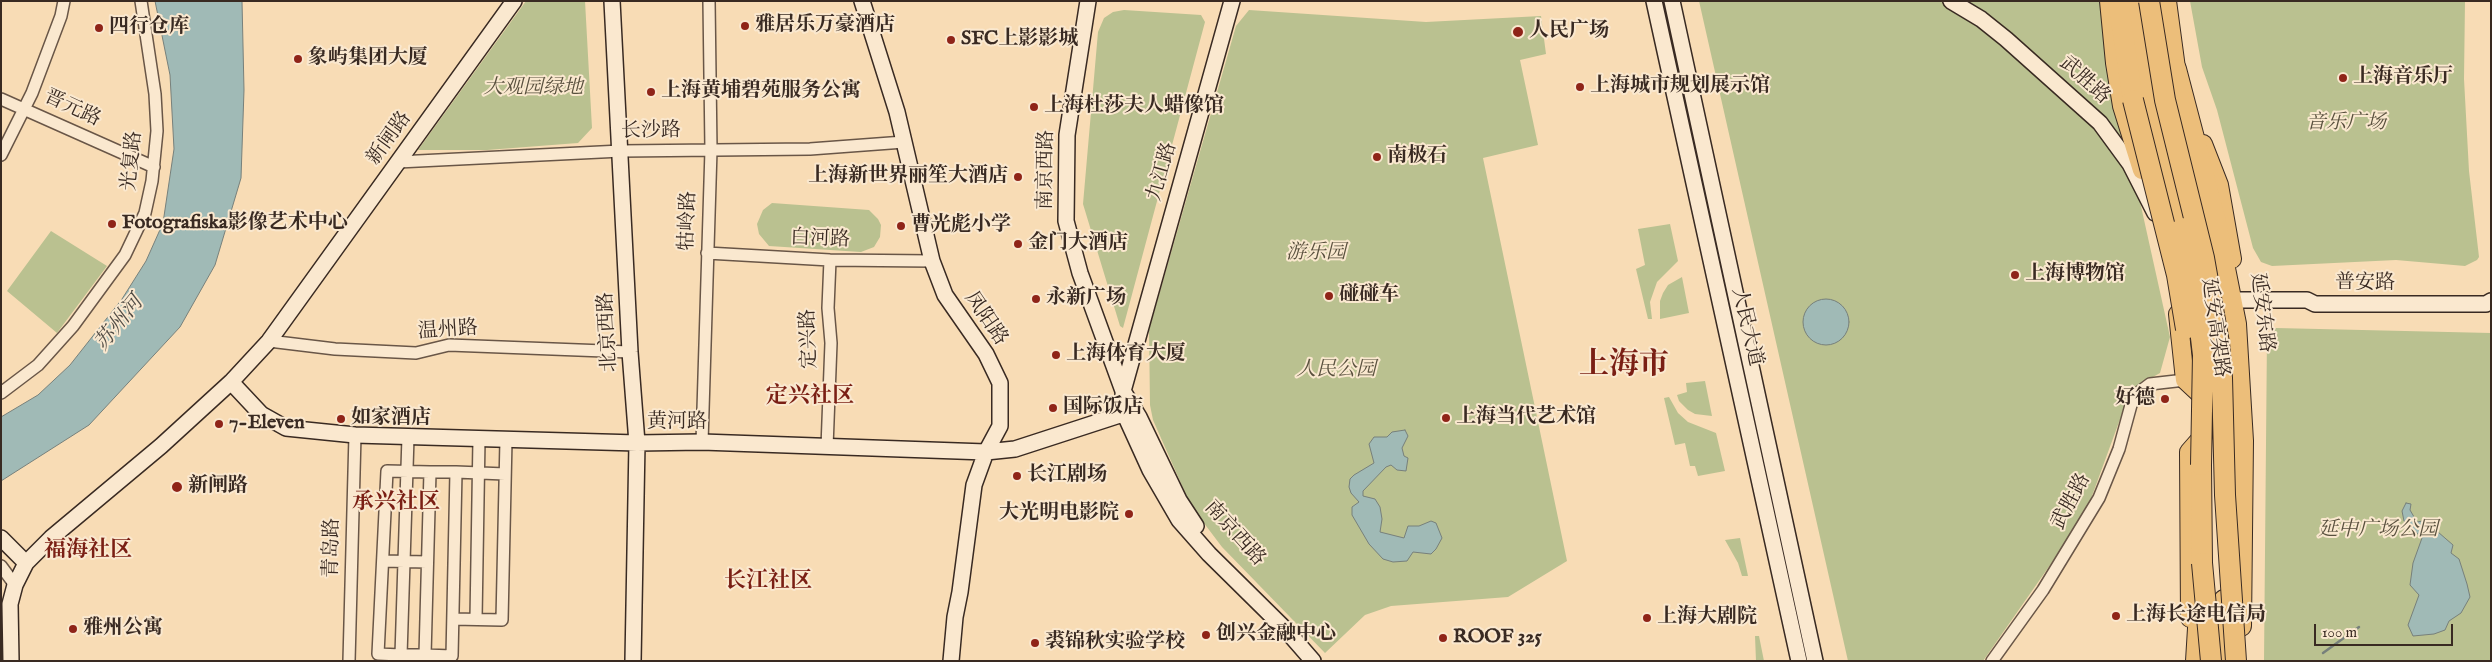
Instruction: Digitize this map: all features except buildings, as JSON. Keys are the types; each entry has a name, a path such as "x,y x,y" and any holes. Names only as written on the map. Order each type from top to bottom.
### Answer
{"highway":[{"path":"2118,1 2133,100 2182,302 2201,465"},
{"name":"延安高架路","path":"2136,1 2150,92 2187,245 2196,295 2203,356 2202,563 2211,661"},
{"name":"延安高架路","path":"2149,1 2165,100 2204,258 2219,343 2222,378 2225,496 2226,661"},
{"path":"2159,1 2178,121 2212,255 2219,313 2219,343"},
{"path":"2176,69 2215,218 2236,324 2240,372 2243,471 2241,661"},
{"path":"2225,496 2236,661"},
{"path":"2196,661 2202,563"}],"main road":[{"path":"2109,1 2115,63 2122,106 2158,218 2174,288 2185,380 2200,394"},
{"path":"2132,1 2156,140 2176,213 2189,274 2203,436 2204,661"},
{"name":"延安东路","path":"2167,1 2176,69 2207,254 2228,460 2226,661"},
{"name":"延安东路","path":"2176,69 2219,185 2238,300 2246,366 2241,661"},
{"path":"2174,288 2176,213"},
{"path":"2190,661 2189,452 2203,436"}],"street":[{"path":"1,156 25,108 62,16 64,1"},
{"name":"光复路","path":"1,393 27,374 57,346 118,267 143,218 154,167 156,106 141,1"},
{"name":"新闸路","path":"11,661 5,644 9,617 15,585 26,563 51,538 161,446 231,382 269,341 514,1"},
{"name":"北京西路","path":"612,1 630,352 637,443 633,661"},
{"name":"牯岭路","path":"702,442 711,150 709,1"},
{"name":"凤阳路","path":"862,1 897,112 932,261 945,295 986,354 1000,383 1000,426 986,452 974,486 955,617 951,661"},
{"name":"南京西路","path":"1088,1 1067,135 1066,221 1080,273 1150,470 1180,520 1209,554 1286,630 1313,661"},
{"name":"九江路","path":"1123,391 1232,1"},
{"name":"人民大道","path":"1654,1 1799,661"},
{"name":"人民大道","path":"1672,1 1815,661"},
{"name":"武胜路","path":"1951,1 1981,19 2006,39 2100,123 2130,164 2158,218"},
{"name":"晋元路","path":"1,99 25,108 154,167"},
{"name":"长沙路","path":"398,162 620,151 810,149 904,142"},
{"name":"白河路","path":"707,253 830,260 932,261"},
{"name":"定兴路","path":"827,447 832,343 828,308 830,260"},
{"name":"普安路","path":"2238,300 2307,300 2315,304 2486,304 2491,301"},
{"name":"温州路","path":"269,341 335,349 416,352 448,345 630,352"},
{"name":"九江路","path":"1130,411 1134,354"},
{"name":"武胜路","path":"1992,661 2043,590 2099,498 2119,450 2131,405 2142,388 2150,384 2185,380"},
{"name":"黄河路","path":"231,382 261,414 286,428 355,435 408,437 637,443 702,442 986,452 1015,449 1130,411"},
{"name":"南京西路","path":"1130,411 1193,522 1217,550 1316,648 1324,661"},
{"name":"青岛路","path":"349,661 355,435"},
{"path":"401,655 408,437"},
{"path":"476,619 478,439"},
{"path":"453,619 502,620 506,440"},
{"path":"456,472 452,658 424,658 378,654 387,471 456,472 505,474"},
{"path":"424,658 430,472"},
{"path":"1,538 26,563"},
{"path":"383,561 427,562"},
{"path":"1,566 15,585"}],"green space":[{"name":"大观园绿地","path":"526,1 585,1 592,128 578,143 487,150 418,150"},
{"path":"1699,1 2103,1 2115,89 2170,337 2160,373 2135,387 2119,422 2085,515 1983,661 1848,661"},
{"name":"音乐广场","path":"2190,1 2465,1 2464,79 2469,171 2479,257 2477,260 2465,266 2396,260 2272,266 2261,262 2253,248 2217,110 2202,67"},
{"path":"1124,10 1201,15 1205,22 1123,328 1120,326 1083,204 1098,32 1104,18 1113,12"},
{"name":"人民公园","path":"1249,10 1426,22 1541,16 1546,54 1520,60 1538,145 1483,158 1567,561 1508,597 1391,606 1365,615 1325,653 1222,547 1191,506 1153,420 1150,405 1149,330 1236,26"},
{"path":"772,203 869,210 881,225 880,237 874,247 861,252 769,246 759,234 757,224 763,210"},
{"path":"1670,224 1678,261 1657,282 1650,302 1652,319 1648,319 1636,269 1645,265 1638,229"},
{"path":"51,231 107,266 57,333 7,291"},
{"path":"1682,277 1689,313 1660,319 1660,301 1663,293 1668,285"},
{"name":"延中广场公园","path":"2276,328 2491,333 2491,661 2264,661 2267,335"},
{"path":"1705,381 1712,416 1695,414 1688,410 1679,401 1677,395 1687,392 1686,383"},
{"path":"1669,397 1678,413 1688,422 1716,433 1725,471 1698,476 1695,466 1690,466 1685,443 1675,445 1664,398"},
{"path":"1740,538 1748,576 1742,576 1738,563 1725,540"},
{"path":"1755,636 1759,636 1764,661 1756,661"}],"water":[{"name":"苏州河","path":"155,1 242,1 244,90 241,178 215,265 180,327 89,425 1,481 1,417 38,395 70,365 122,299 146,261 163,223 174,149 170,75"},
{"path":"1826,299 1839,303 1845,309 1849,322 1845,335 1839,341 1826,345 1813,341 1807,335 1803,322 1807,309 1813,303"},
{"path":"1405,430 1408,436 1402,448 1404,456 1408,458 1406,471 1397,470 1391,465 1386,467 1363,491 1363,496 1375,499 1380,507 1382,519 1380,532 1404,538 1408,526 1419,526 1431,521 1436,523 1442,538 1431,554 1413,552 1407,561 1393,562 1383,559 1369,544 1352,515 1352,507 1359,502 1351,493 1349,487 1350,479 1354,475 1374,463 1369,444 1374,437 1387,437 1392,432"},
{"path":"2406,503 2411,504 2410,510 2417,522 2433,519 2438,532 2453,545 2451,553 2459,559 2470,597 2461,613 2449,621 2445,630 2434,634 2413,636 2408,625 2419,595 2410,585 2413,563 2422,538 2404,521 2402,511"}],"waterway":[{"path":"2323,653 2359,627"}],"place":[{"name":"雅居乐万豪酒店","path":"745,26"},
{"name":"四行仓库","path":"99,28"},
{"name":"人民广场","path":"1518,32"},
{"name":"SFC上影影城","path":"951,40"},
{"name":"象屿集团大厦","path":"298,59"},
{"name":"上海音乐厅","path":"2343,78"},
{"name":"上海城市规划展示馆","path":"1580,87"},
{"name":"上海黄埔碧苑服务公寓","path":"651,92"},
{"name":"上海杜莎夫人蜡像馆","path":"1034,107"},
{"name":"南极石","path":"1377,157"},
{"name":"上海新世界丽笙大酒店","path":"1018,177"},
{"name":"Fotografiska影像艺术中心","path":"112,224"},
{"name":"曹光彪小学","path":"901,226"},
{"name":"金门大酒店","path":"1018,244"},
{"name":"上海博物馆","path":"2015,275"},
{"name":"碰碰车","path":"1329,296"},
{"name":"永新广场","path":"1036,299"},
{"name":"上海体育大厦","path":"1056,355"},
{"name":"好德","path":"2165,399"},
{"name":"国际饭店","path":"1053,408"},
{"name":"上海当代艺术馆","path":"1446,418"},
{"name":"如家酒店","path":"341,419"},
{"name":"7-Eleven","path":"219,424"},
{"name":"长江剧场","path":"1017,476"},
{"name":"新闸路","path":"177,487"},
{"name":"大光明电影院","path":"1129,514"},
{"name":"上海长途电信局","path":"2116,616"},
{"name":"上海大剧院","path":"1647,618"},
{"name":"雅州公寓","path":"73,629"},
{"name":"创兴金融中心","path":"1206,635"},
{"name":"ROOF 325","path":"1443,638"},
{"name":"裘锦秋实验学校","path":"1035,643"}],"district":[{"name":"上海市","path":"1624,367"},
{"name":"定兴社区","path":"810,397"},
{"name":"承兴社区","path":"396,503"},
{"name":"福海社区","path":"88,551"},
{"name":"长江社区","path":"768,582"}],"park label":[{"name":"游乐园","path":"1316,254"}]}
